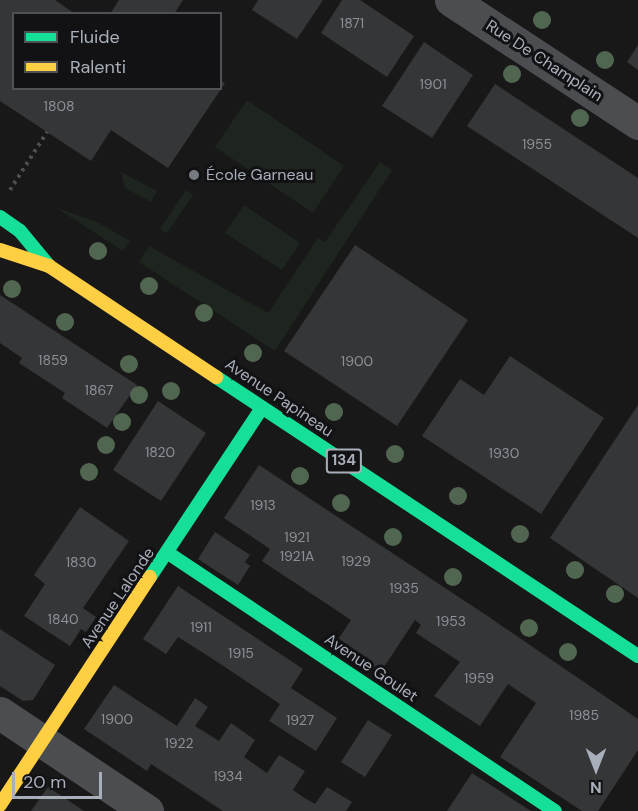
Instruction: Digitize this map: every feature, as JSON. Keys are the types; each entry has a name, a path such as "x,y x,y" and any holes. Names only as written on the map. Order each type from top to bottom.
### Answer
{"street":[{"name":"Rue De Champlain","path":"451,0 638,123"},
{"name":"Avenue Papineau","path":"0,217 20,231 49,267 638,656"},
{"path":"0,250 49,267"},
{"name":"Avenue Lalonde","path":"0,806 262,408"},
{"name":"Avenue Goulet","path":"168,553 555,811"},
{"path":"0,713 147,811"}],"path":[{"path":"8,193 47,132"}],"shaded area":[{"path":"247,100 344,166 313,213 215,147"},
{"path":"380,162 392,170 275,351 139,262 149,246 268,313 318,238 325,242"},
{"path":"121,172 157,191 151,202 125,188"},
{"path":"186,190 193,195 167,233 160,229"},
{"path":"244,205 300,243 282,270 225,233"},
{"path":"55,207 99,223 130,241 123,251"}],"building":[{"path":"0,0 55,0 72,12 12,12 12,90 220,90 168,168 111,130 91,161 0,101"},
{"path":"119,0 183,0 175,12 111,12"},
{"path":"258,0 323,0 297,39 252,10"},
{"path":"342,0 360,0 414,36 387,77 321,33"},
{"path":"424,42 473,75 432,138 382,106"},
{"path":"638,45 638,70 627,62"},
{"path":"495,84 638,178 638,238 467,126"},
{"path":"355,245 468,320 397,426 284,351"},
{"path":"0,295 137,385 107,428 62,398 65,393 19,363 22,358 0,343"},
{"path":"510,356 604,418 541,514 422,436 460,379 484,395"},
{"path":"158,401 206,433 161,501 113,470"},
{"path":"638,405 638,598 550,538"},
{"path":"259,465 638,719 638,750 598,811 582,811 500,757 536,703 508,684 480,726 434,696 460,662 416,633 421,625 415,620 378,676 333,647 351,620 262,561 270,549 224,518"},
{"path":"80,507 129,541 83,608 96,617 86,632 81,629 70,646 24,616 45,584 34,575"},
{"path":"215,532 250,555 245,562 250,566 238,585 198,559"},
{"path":"178,586 303,669 291,688 337,718 316,751 269,721 280,704 219,663 178,637 166,654 143,639"},
{"path":"0,629 55,665 33,700 23,701 0,686"},
{"path":"114,685 177,726 195,698 208,707 195,726 219,741 231,723 255,740 244,757 267,773 279,755 305,771 293,790 303,797 315,804 327,787 352,802 346,811 223,811 151,764 147,771 84,729"},
{"path":"368,720 392,735 365,777 341,762"},
{"path":"472,773 531,811 447,811"},
{"path":"48,787 84,811 31,811"}],"traffic: fast":[{"path":"0,217 20,231 49,266"},
{"path":"216,377 638,656"},
{"path":"150,577 262,408"},
{"path":"168,553 555,811"}],"traffic: slow":[{"path":"0,250 49,266 216,377"},
{"path":"0,805 150,577"}],"place":[{"name":"École Garneau","path":"194,175"}]}
